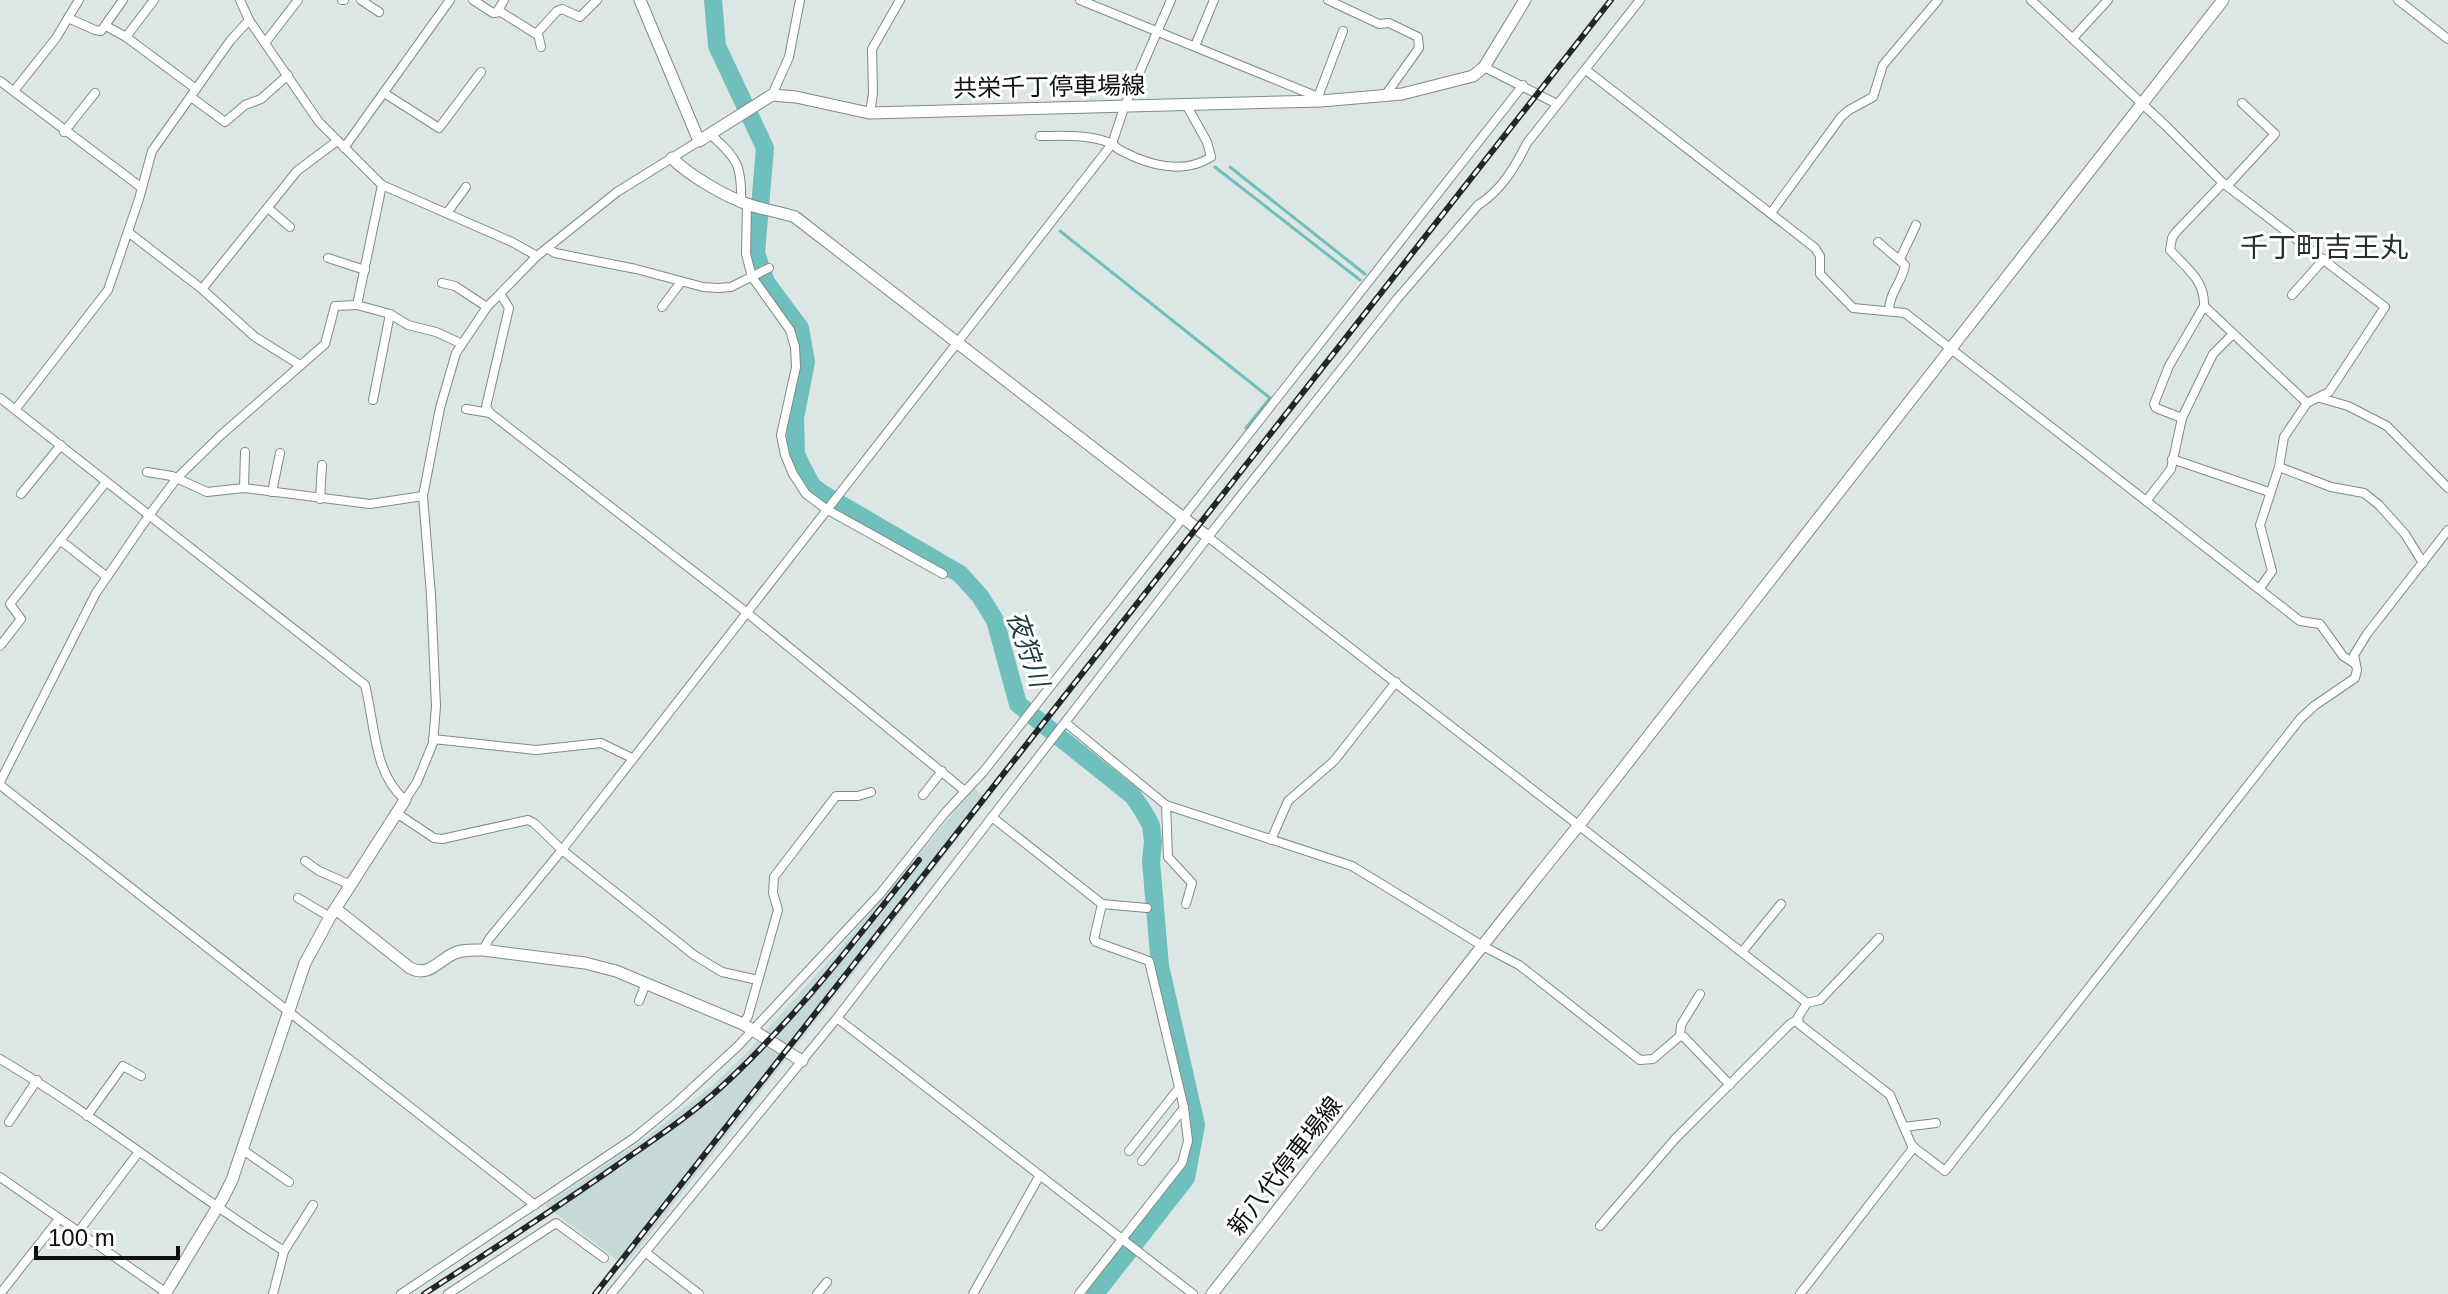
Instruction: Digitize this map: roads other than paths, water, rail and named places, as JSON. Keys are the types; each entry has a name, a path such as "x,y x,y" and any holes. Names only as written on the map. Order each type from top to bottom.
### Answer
{"street":[{"path":"14,91 56,38 79,0"},
{"path":"68,18 101,31 123,0"},
{"path":"126,37 154,0"},
{"path":"240,0 249,20 319,122 382,185 537,256"},
{"path":"265,43 298,0"},
{"path":"361,0 379,12"},
{"path":"202,289 297,171 340,144 384,93 450,0"},
{"path":"473,0 538,34 541,47"},
{"path":"497,12 504,0"},
{"path":"538,34 557,11 562,9 580,17 597,0"},
{"path":"640,0 699,141"},
{"path":"0,1177 167,1293 223,1198 243,1150 305,963 333,913 398,814 428,759 433,739 435,690 423,496 449,372 460,343 487,307 537,256 617,192 772,95 789,57 800,0"},
{"path":"870,113 872,49 900,0"},
{"path":"1080,0 1319,99 1343,31"},
{"path":"483,950 1112,144 1124,108 1171,0"},
{"path":"1195,46 1214,0"},
{"path":"1328,0 1379,24 1389,23 1418,37 1419,48 1384,97"},
{"path":"1525,0 1484,67 1557,104"},
{"path":"611,1294 837,1018 1208,537 1397,299 1478,205 1493,196 1527,143 1640,0"},
{"path":"1771,213 1841,117 1873,97 1883,65 1938,0"},
{"path":"2031,0 2225,184 2385,307 2343,374 2329,392 2307,403 2284,437 2279,467 2260,525 2272,571 2260,588"},
{"path":"2073,38 2108,0"},
{"name":"新八代停車場線","path":"1212,1294 1392,1065 1481,945 1579,825 2223,0"},
{"path":"2398,0 2448,38"},
{"path":"15,410 108,290 152,151 249,20"},
{"path":"106,26 126,37 196,89"},
{"name":"共栄千丁停車場線","path":"772,95 870,113 1187,106 1384,97 1473,76 1484,67"},
{"path":"1586,70 1815,248 1820,256 1820,274 1853,308 1905,313 2300,621 2320,624 2343,656 2354,663"},
{"path":"384,93 439,128 481,72"},
{"path":"191,97 225,122 245,105 261,99 288,75"},
{"path":"0,81 142,188"},
{"path":"748,1027 880,894 1023,723 1523,85"},
{"path":"64,132 95,93"},
{"path":"2182,418 2156,408 2154,404 2185,335 2204,306 2205,291 2170,250 2172,238 2275,134 2242,103"},
{"path":"1040,136 1066,136 1112,144 1119,150 1161,166 1178,168 1211,157 1207,142 1187,106"},
{"path":"710,134 730,151 738,164 746,203 746,254 753,276 790,330 795,347 796,367 781,435 785,455 806,494 943,574"},
{"path":"672,158 678,165 746,203 795,217 1807,1003"},
{"path":"357,305 382,185"},
{"path":"447,213 466,187"},
{"path":"268,208 290,227"},
{"path":"1900,259 1916,225"},
{"path":"128,232 202,289 255,337 300,365"},
{"path":"1878,242 1905,265 1905,271 1889,301 1889,310"},
{"path":"547,248 555,253 718,288 731,287 768,268"},
{"path":"328,258 365,270"},
{"path":"2292,295 2324,259"},
{"path":"662,307 681,282"},
{"path":"442,283 455,286 487,307"},
{"path":"501,295 509,308 486,407 490,413 746,612 965,791"},
{"path":"460,343 436,332 408,325 390,314 357,305 335,306 325,344 177,478 150,514 96,593 0,784 535,1205"},
{"path":"2204,306 2307,403"},
{"path":"373,400 390,314"},
{"path":"2147,500 2171,469 2182,418 2213,354 2232,335"},
{"path":"0,398 365,685 371,730 380,756 397,793 405,800"},
{"path":"2320,398 2348,406 2387,426 2448,488"},
{"path":"466,409 490,413"},
{"path":"21,494 61,445"},
{"path":"244,488 245,452"},
{"path":"272,492 280,453"},
{"path":"2172,459 2269,492"},
{"path":"320,499 322,465"},
{"path":"2279,467 2331,487 2364,493 2405,534 2423,563"},
{"path":"147,472 177,478 207,492 244,488 370,504 423,496"},
{"path":"0,646 21,619 10,604 106,482"},
{"path":"1797,1020 1890,1095 1914,1147 1945,1171 2300,719 2355,678 2354,655 2367,634 2448,530"},
{"path":"60,540 107,577"},
{"path":"1271,840 1288,801 1334,761 1396,682"},
{"path":"1066,724 1166,812 1347,864 1519,965 1640,1060 1653,1059 1680,1036 1681,1025 1700,994"},
{"path":"433,739 536,750 601,743 632,758"},
{"path":"923,795 942,771"},
{"path":"401,1294 634,1138 738,1046 748,1027 778,910 773,893 774,877 836,796 858,796 871,792"},
{"path":"1166,812 1168,857 1192,883 1186,904"},
{"path":"398,814 434,838 442,839 528,820 694,955 722,972 758,980"},
{"path":"992,817 1102,904 1147,908"},
{"path":"305,861 351,885"},
{"path":"298,898 333,913 420,973 453,953 483,950 601,965 748,1027 802,1061"},
{"path":"1079,1294 1123,1242 1182,1163 1188,1141 1184,1108 1149,961 1096,942 1102,904"},
{"path":"1742,952 1781,904"},
{"path":"1600,1226 1675,1139 1797,1020 1807,1003 1820,1000 1879,938"},
{"path":"639,1001 646,983"},
{"path":"837,1018 1193,1294"},
{"path":"1680,1036 1688,1039 1730,1085"},
{"path":"0,1059 37,1080 216,1209 284,1251"},
{"path":"87,1116 123,1066 141,1076"},
{"path":"9,1122 37,1080"},
{"path":"1129,1151 1179,1088"},
{"path":"1142,1161 1184,1108"},
{"path":"1904,1127 1936,1123"},
{"path":"1800,1294 1914,1147"},
{"path":"243,1150 289,1182"},
{"path":"79,1231 138,1153"},
{"path":"973,1294 1040,1175"},
{"path":"273,1294 284,1251 313,1205"},
{"path":"0,1294 59,1219"},
{"path":"448,1294 556,1223 604,1258"},
{"path":"645,1252 699,1294"},
{"path":"817,1294 827,1282"}],"waterway":[{"name":"夜狩川","path":"713,0 717,46 765,148 756,253 766,282 800,328 806,362 795,418 796,455 812,486 960,574 980,596 995,620 1018,704 1133,796 1151,825 1160,966 1196,1125 1186,1178 1095,1294"},
{"path":"1215,167 1360,280"},
{"path":"1230,167 1365,274"},
{"path":"1060,231 1270,398 1246,428"}],"railway":[{"path":"595,1294 1611,0"},
{"path":"424,1294 616,1166 682,1120 719,1089 799,1007 919,860"}],"district":[{"name":"千丁町吉王丸","path":"2324,247"}]}
